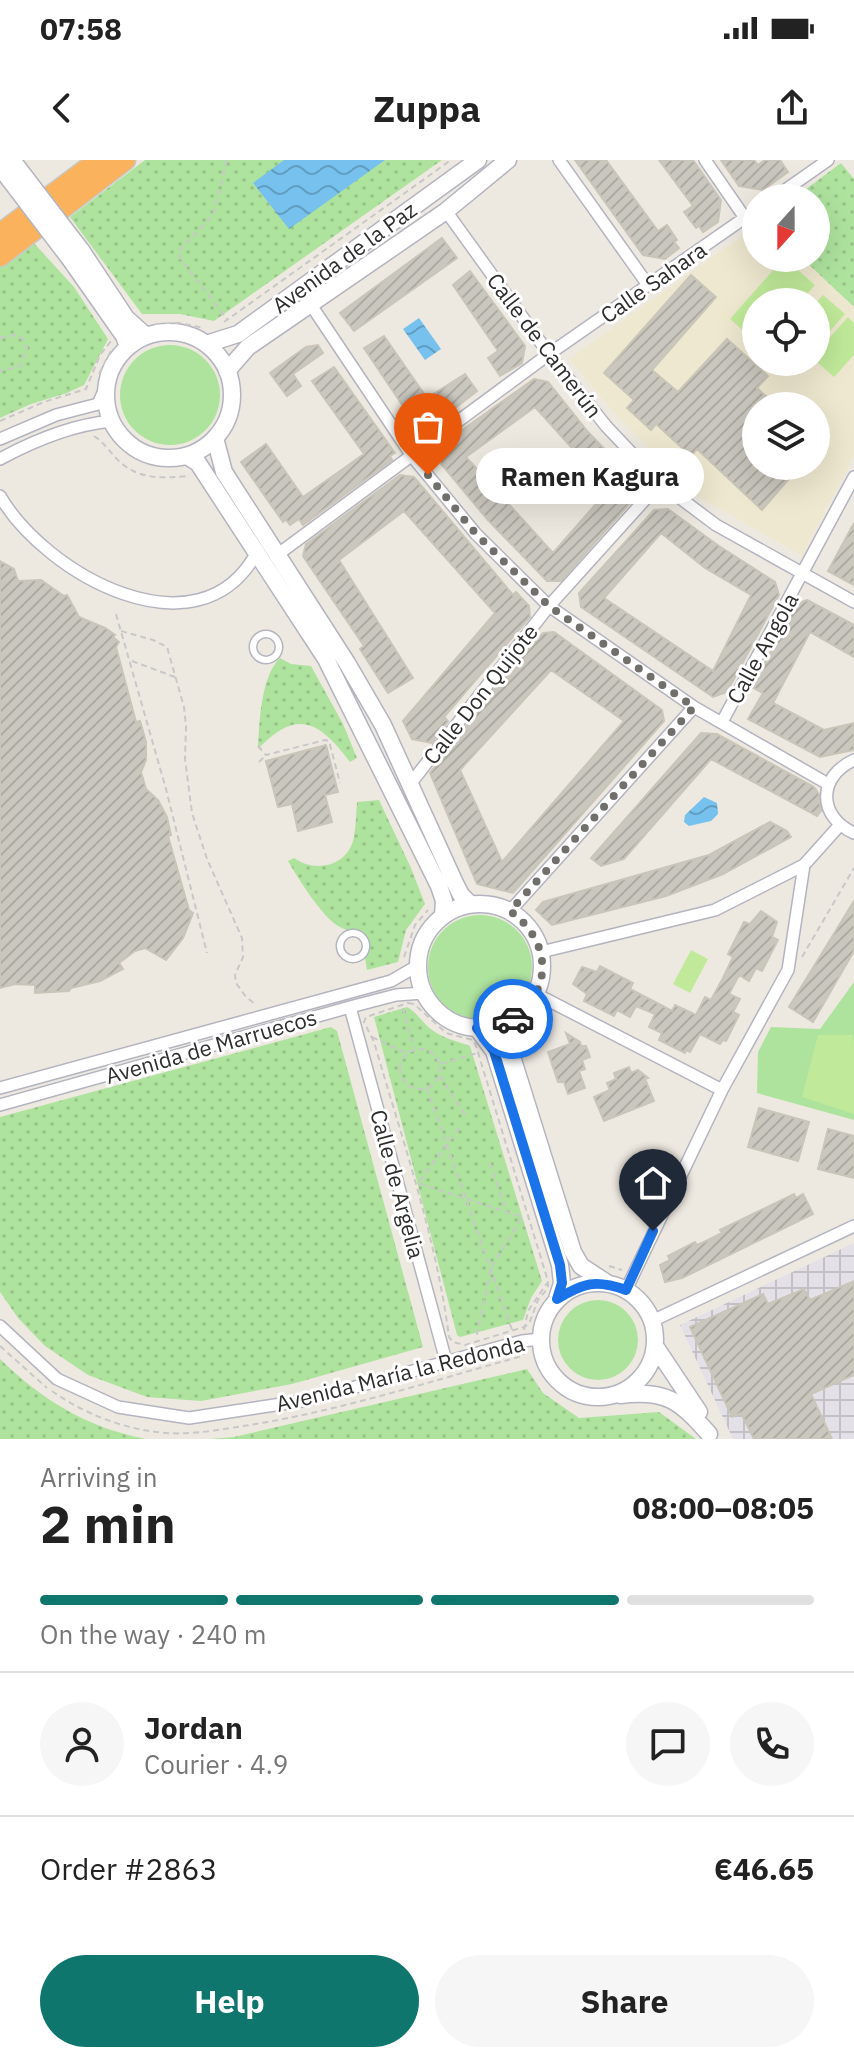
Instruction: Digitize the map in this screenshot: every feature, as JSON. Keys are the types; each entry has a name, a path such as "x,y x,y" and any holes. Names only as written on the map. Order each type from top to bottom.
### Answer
{"highway":[{"path":"0,217 87,163 105,166 113,160"},
{"path":"0,256 125,160"},
{"path":"0,234 87,163"}],"street":[{"path":"12,160 129,338"},
{"name":"Avenida de la Paz","path":"207,337 238,334 478,160"},
{"path":"227,371 248,347 446,211 508,160"},
{"path":"559,160 648,285"},
{"path":"705,160 742,214"},
{"path":"794,184 828,160"},
{"path":"0,167 76,254"},
{"name":"Calle de Camerún","path":"446,211 549,354 606,426 660,483 716,525 854,602"},
{"name":"Calle Sahara","path":"277,555 549,354 742,220"},
{"path":"311,305 412,456 476,534 549,606 694,707 828,784"},
{"path":"102,381 111,421 122,437 137,449 155,457 187,456 205,448 215,438 229,414 232,392 227,371 207,337 167,332 129,338"},
{"path":"0,439 56,415 98,404 102,381 129,338"},
{"path":"0,459 26,444 82,425 111,421"},
{"path":"215,438 224,472 347,663 383,725 454,881 470,904"},
{"path":"187,456 198,463 326,659 439,886 444,901 443,915"},
{"name":"Calle Angola","path":"722,722 854,477"},
{"name":"Calle Don Quijote","path":"411,783 549,606 660,483"},
{"path":"0,496 22,526 64,564 136,598 169,603 207,596 239,579 257,552"},
{"path":"510,911 694,707"},
{"path":"854,760 841,766 828,784 826,798 831,815 839,826 854,833"},
{"path":"541,952 715,910 804,865 839,826"},
{"path":"626,1290 722,1090 788,970 804,865"},
{"path":"470,904 490,904 510,911 524,921 535,935 541,952 542,973 536,994 525,1010 493,1027 460,1025 445,1018 432,1007 423,993 410,963 424,936 443,915 470,904"},
{"name":"Avenida de Marruecos","path":"0,1088 391,981 410,963"},
{"name":"Avenida de Marruecos","path":"0,1105 350,1007 396,995 423,993"},
{"path":"536,994 722,1090"},
{"name":"Calle de Argelia","path":"350,1007 446,1361"},
{"path":"509,1021 509,1047 573,1252 581,1266 640,1301 652,1321 655,1346 650,1364 639,1380 624,1391 607,1396"},
{"path":"477,1028 494,1051 555,1277 562,1283 557,1299 546,1316 541,1339 546,1363 557,1380 574,1391 593,1396 643,1392 666,1397 690,1412 710,1437"},
{"path":"652,1321 854,1226"},
{"path":"557,1299 580,1285 609,1283"},
{"name":"Avenida María la Redonda","path":"0,1326 57,1379 118,1407 189,1418 308,1400 522,1341 541,1339"},
{"path":"655,1346 675,1380 696,1406 710,1437"}],"lane":[{"path":"267,634 276,638 279,645 275,656 266,659 257,656 253,646 259,637 267,634"},
{"path":"354,933 365,944 361,955 353,959 344,955 340,945 345,935 354,933"}],"path":[{"path":"227,160 213,215 178,252 238,334"},
{"path":"216,328 451,160"},
{"path":"0,421 44,402 86,389 100,355 162,323 179,323 207,337"},
{"path":"0,338 15,335 23,339 27,348 20,366 0,371"},
{"path":"102,381 104,361 129,338"},
{"path":"86,436 95,436 107,445 120,462 135,473 171,479 187,475"},
{"path":"116,614 166,789 207,953"},
{"path":"121,631 167,647 184,707 185,759 192,813 207,859 242,938 243,957 235,975 236,983 246,997 260,1007 247,1010"},
{"path":"129,660 176,677"},
{"path":"259,762 266,755 329,741 340,783"},
{"path":"258,746 266,755"},
{"path":"802,958 854,868"},
{"path":"410,963 415,925 430,908 430,903"},
{"path":"0,1346 31,1376 78,1407 136,1428 165,1433 191,1433 287,1419 525,1354 522,1341 528,1311 555,1277 528,1215 473,1040 446,1033 414,1004 366,1017 364,1022 429,1228 443,1289 449,1337 458,1345 524,1327"},
{"path":"402,1005 414,1050"},
{"path":"371,1037 407,1054"},
{"path":"414,1050 427,1050 440,1064 439,1075 427,1088 413,1088 402,1079 400,1066 407,1054 414,1050"},
{"path":"440,1064 479,1053"},
{"path":"439,1075 466,1116"},
{"path":"427,1088 513,1331"},
{"path":"459,1128 418,1183 522,1217 528,1215"},
{"path":"490,1163 506,1211"},
{"path":"476,1341 491,1268 522,1217"},
{"path":"581,1266 599,1265 626,1270 635,1258 640,1259"}],"shaded area":[{"path":"742,236 742,272 817,272 854,307 854,456 802,556 699,497 623,423 569,359"},
{"path":"854,1243 854,1439 733,1439 680,1325"}],"green space":[{"path":"145,160 442,160 214,321 180,314 142,314 70,217"},
{"path":"841,163 854,179 854,307 817,272 830,272 830,184 813,184"},
{"path":"33,242 74,287 108,339 84,385 0,418 0,266"},
{"path":"772,272 800,272 815,285 812,288 757,288"},
{"path":"830,301 845,314 830,331"},
{"path":"742,305 742,330 730,319"},
{"path":"848,317 854,323 854,355 834,377 830,373 830,337"},
{"path":"170,345 198,353 212,367 220,395 212,423 198,437 170,445 142,437 128,423 120,395 128,367 142,353"},
{"path":"280,658 291,664 311,666 343,724 357,758 350,762 318,729 296,724 284,728 258,749 265,688"},
{"path":"379,800 425,904 406,930 398,962 367,970 365,958 369,947 363,935 333,923 311,897 288,861 294,858 319,866 336,862 349,850 353,841 357,802"},
{"path":"480,915 500,919 517,930 528,947 532,967 528,987 517,1004 500,1015 480,1019 460,1015 443,1004 432,987 428,967 432,947 443,930 460,919"},
{"path":"691,950 708,959 690,993 673,984"},
{"path":"854,982 854,1120 757,1093 758,1052 771,1027 820,1029"},
{"path":"407,1007 437,1033 470,1046 542,1281 531,1298 523,1320 460,1337 374,1017"},
{"path":"331,1027 337,1031 423,1347 292,1384 201,1401 147,1397 88,1375 45,1346 18,1318 0,1292 0,1117"},
{"path":"818,1035 853,1035 851,1046 854,1036 854,1114 802,1097"},
{"path":"598,1300 613,1303 626,1312 635,1325 638,1340 635,1355 626,1368 613,1377 598,1380 583,1377 570,1368 561,1355 558,1340 561,1325 570,1312 583,1303"},
{"path":"0,1359 32,1387 85,1420 146,1439 0,1439"},
{"path":"527,1369 543,1393 579,1418 659,1412 696,1439 210,1439 234,1437"}],"water":[{"path":"284,160 385,160 289,229 253,183"},
{"path":"419,318 441,349 425,360 403,329"},
{"path":"704,797 717,803 718,814 711,821 689,826 684,822 685,815"}],"building":[{"path":"575,160 606,160 658,231 667,225 679,248 665,259 643,255"},
{"path":"659,160 693,160 721,200 718,222 703,232 699,226 696,228 684,212 693,206"},
{"path":"721,160 754,160 758,165 765,160 780,160 788,172 771,184 739,186"},
{"path":"442,238 457,258 354,331 340,313"},
{"path":"470,271 525,346 522,363 500,376 488,358 498,351 453,285"},
{"path":"691,275 716,297 652,370 678,392 727,339 742,353 742,376 768,376 757,388 761,392 742,392 742,480 788,480 762,510 697,449 691,456 656,424 651,430 627,408 634,400 604,373"},
{"path":"384,336 427,398 465,374 477,391 432,426 415,424 364,348"},
{"path":"318,345 323,353 293,374 301,386 287,396 270,373 306,347"},
{"path":"334,367 395,453 390,456 392,460 303,525 299,519 290,525 286,520 283,522 241,462 266,444 303,497 364,454 312,381"},
{"path":"534,379 548,382 588,432 636,482 637,495 561,581 547,581 488,520 437,459 441,445","holes":["535,407 609,489 553,553 466,457"]},
{"path":"400,475 414,477 513,595 516,592 529,606 530,617 444,717 448,721 432,743 412,739 403,721 495,613 404,511 339,560 413,678 388,693 360,649 364,646 303,556 306,544"},
{"path":"668,509 775,582 779,595 727,692 713,697 581,607 579,593 654,510","holes":["661,533 705,568 751,595 713,671 604,598"]},
{"path":"854,523 854,585 828,571"},
{"path":"0,561 14,569 18,581 41,580 67,595 79,617 105,628 119,642 116,647 136,722 140,721 146,742 146,760 141,772 146,789 158,800 167,817 171,835 168,836 189,910 193,913 183,938 166,960 145,948 135,951 119,963 123,969 100,981 69,991 35,993 35,985 15,984 0,988"},
{"path":"807,600 854,625 854,657 810,632 773,703 824,730 854,723 854,750 820,757 748,719 763,693 752,687 796,604"},
{"path":"554,632 662,710 664,721 513,893 477,884 430,773 505,676 543,633","holes":["551,670 624,721 502,862 460,770"]},
{"path":"701,733 717,734 814,787 819,794 821,811 817,816 711,759 624,859 601,866 591,858"},
{"path":"326,745 338,792 325,795 332,822 298,831 292,804 278,807 266,761"},
{"path":"770,822 787,831 791,837 723,874 666,896 552,925 536,910 543,902 709,855"},
{"path":"854,901 854,951 813,1022 789,1007"},
{"path":"761,911 777,922 772,937 778,940 762,971 756,968 749,981 739,975 729,994 740,999 733,1012 739,1015 726,1041 720,1044 700,1034 690,1052 686,1050 685,1053 659,1040 662,1033 649,1027 655,1014 636,1006 630,1017 617,1010 614,1016 584,1001 587,994 573,984 582,967 597,972 600,966 633,983 630,989 672,1011 675,1005 696,1015 705,997 711,1000 723,978 733,957 728,954 744,922 750,924"},
{"path":"566,1033 581,1046 586,1046 590,1057 582,1060 585,1069 579,1071 585,1088 568,1094 564,1082 558,1082 548,1052 570,1044"},
{"path":"629,1067 631,1073 638,1070 648,1078 645,1079 654,1101 604,1121 594,1097 610,1090 607,1083 616,1079 614,1073"},
{"path":"759,1108 809,1122 798,1161 748,1147"},
{"path":"828,1129 854,1136 854,1178 818,1169"},
{"path":"794,1194 796,1198 803,1194 813,1214 682,1278 665,1282 660,1265 670,1260 668,1256 695,1242 697,1245 704,1242 722,1233 720,1230"},
{"path":"854,1281 854,1375 811,1394 832,1439 754,1439 741,1413 732,1417 690,1327 763,1294 768,1304 804,1289 810,1300"}],"way so far":[{"path":"428,475 476,534 549,606 694,707 510,911 524,921 535,935 541,952 542,973 536,994 525,1010 513,1019"}],"place":[{"name":"Ramen Kagura","path":"428,475"}],"route":[{"path":"513,1019 493,1027 477,1028 494,1051 560,1265 562,1283 557,1299 580,1285 596,1282 626,1290 653,1231"}]}
